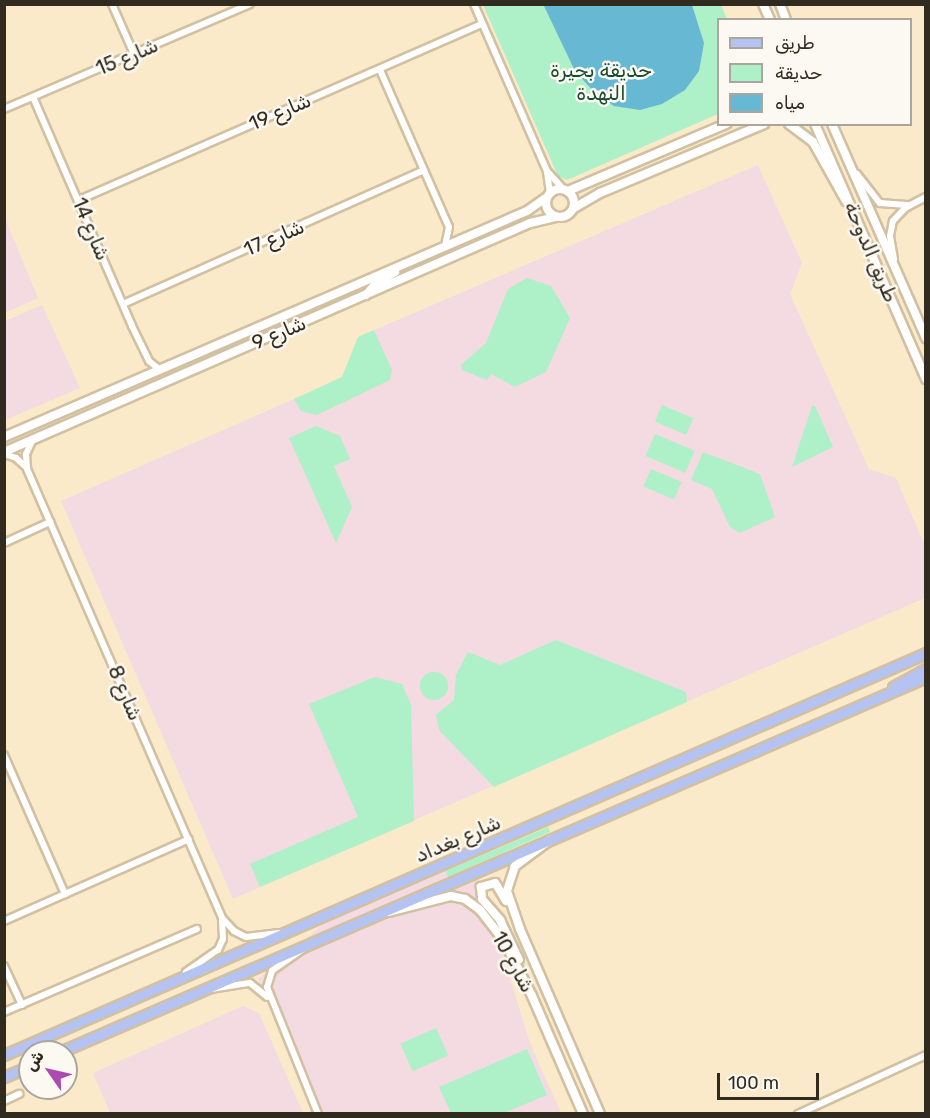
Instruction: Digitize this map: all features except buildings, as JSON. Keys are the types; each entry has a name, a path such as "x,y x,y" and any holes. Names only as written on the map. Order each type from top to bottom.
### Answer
{"main road":[{"path":"763,4 769,18"},
{"name":"طريق الدوحة","path":"817,126 926,380"},
{"name":"طريق الدوحة","path":"833,126 926,338"},
{"name":"شارع بغداد","path":"4,1055 926,653"},
{"path":"882,696 926,669"},
{"name":"شارع بغداد","path":"78,1044 926,677"},
{"path":"4,1077 18,1071"}],"street":[{"path":"112,4 134,54"},
{"name":"شارع 15","path":"4,109 250,4"},
{"path":"474,4 547,171 549,195 546,206 555,217 568,215 574,208 600,193 759,126"},
{"name":"شارع 19","path":"79,200 482,24"},
{"path":"380,70 449,227 465,238"},
{"name":"شارع 14","path":"33,97 149,361 160,370"},
{"path":"549,195 721,126"},
{"path":"792,126 813,142 852,209"},
{"path":"849,164 876,201 889,206 911,204"},
{"name":"شارع 17","path":"123,304 424,170"},
{"path":"547,171 574,198 574,208"},
{"name":"شارع 9","path":"4,437 533,208 549,195"},
{"path":"895,267 890,231 896,216 911,204 926,197"},
{"name":"شارع 9","path":"4,453 530,224 555,217"},
{"path":"445,247 449,227"},
{"path":"366,295 376,283 406,264"},
{"name":"شارع 14","path":"148,375 149,361"},
{"path":"27,469 26,454 33,439"},
{"path":"4,453 16,458 27,469"},
{"name":"شارع 8","path":"27,469 222,918 223,939 215,954 155,990"},
{"path":"4,543 50,522"},
{"path":"5,757 65,894"},
{"path":"4,921 189,839"},
{"name":"شارع 10","path":"551,839 519,862 509,875 507,891 520,929 600,1113"},
{"path":"520,929 498,885 483,885 480,896 508,935 532,996"},
{"name":"شارع 10","path":"382,912 446,897 470,901 498,932 532,996 583,1113"},
{"name":"شارع 8","path":"222,918 242,936 283,933"},
{"path":"4,1012 197,929"},
{"path":"305,946 269,974 268,997 318,1113"},
{"path":"4,966 22,1005"},
{"path":"208,988 250,983 268,997"},
{"path":"798,1113 926,1055"},
{"path":"4,1101 18,1094"}],"shaded area":[{"path":"758,165 802,263 790,294 869,469 896,478 925,546 925,598 233,899 61,501 342,378 358,337"},
{"path":"5,218 38,298 4,313"},
{"path":"42,305 80,388 5,420 5,321"},
{"path":"470,851 530,1043 561,1113 318,1113 258,979 347,904"},
{"path":"243,1006 259,1013 303,1113 110,1113 93,1073"}],"green space":[{"name":"حديقة بحيرة النهدة","path":"483,5 721,5 727,18 717,18 717,114 567,180 558,176"},
{"path":"527,278 551,286 570,318 546,372 515,387 491,374 487,380 462,370 461,365 486,343 508,289"},
{"path":"374,330 392,370 390,380 317,415 301,411 294,399 342,377 358,337"},
{"path":"662,405 693,418 686,435 655,422"},
{"path":"812,406 815,406 833,447 792,467"},
{"path":"316,426 340,436 350,459 334,466 352,507 336,543 289,438"},
{"path":"655,434 695,451 685,473 646,456"},
{"path":"703,452 760,474 775,517 740,533 730,527 712,489 691,480"},
{"path":"651,469 681,482 674,499 644,486"},
{"path":"556,640 686,692 687,702 494,787 439,730 436,715 454,700 456,675 468,652 500,665"},
{"path":"434,672 444,676 448,686 444,696 434,700 424,696 420,686 424,676"},
{"path":"375,677 402,684 411,705 414,821 260,887 250,864 358,817 309,704"},
{"path":"548,827 550,832 448,877 445,871"},
{"path":"436,1028 448,1055 413,1071 400,1044"},
{"path":"527,1049 547,1095 504,1113 451,1113 439,1087"}],"water":[{"path":"692,5 704,43 699,71 685,90 662,104 640,110 614,106 595,93 575,71 544,6"}]}
